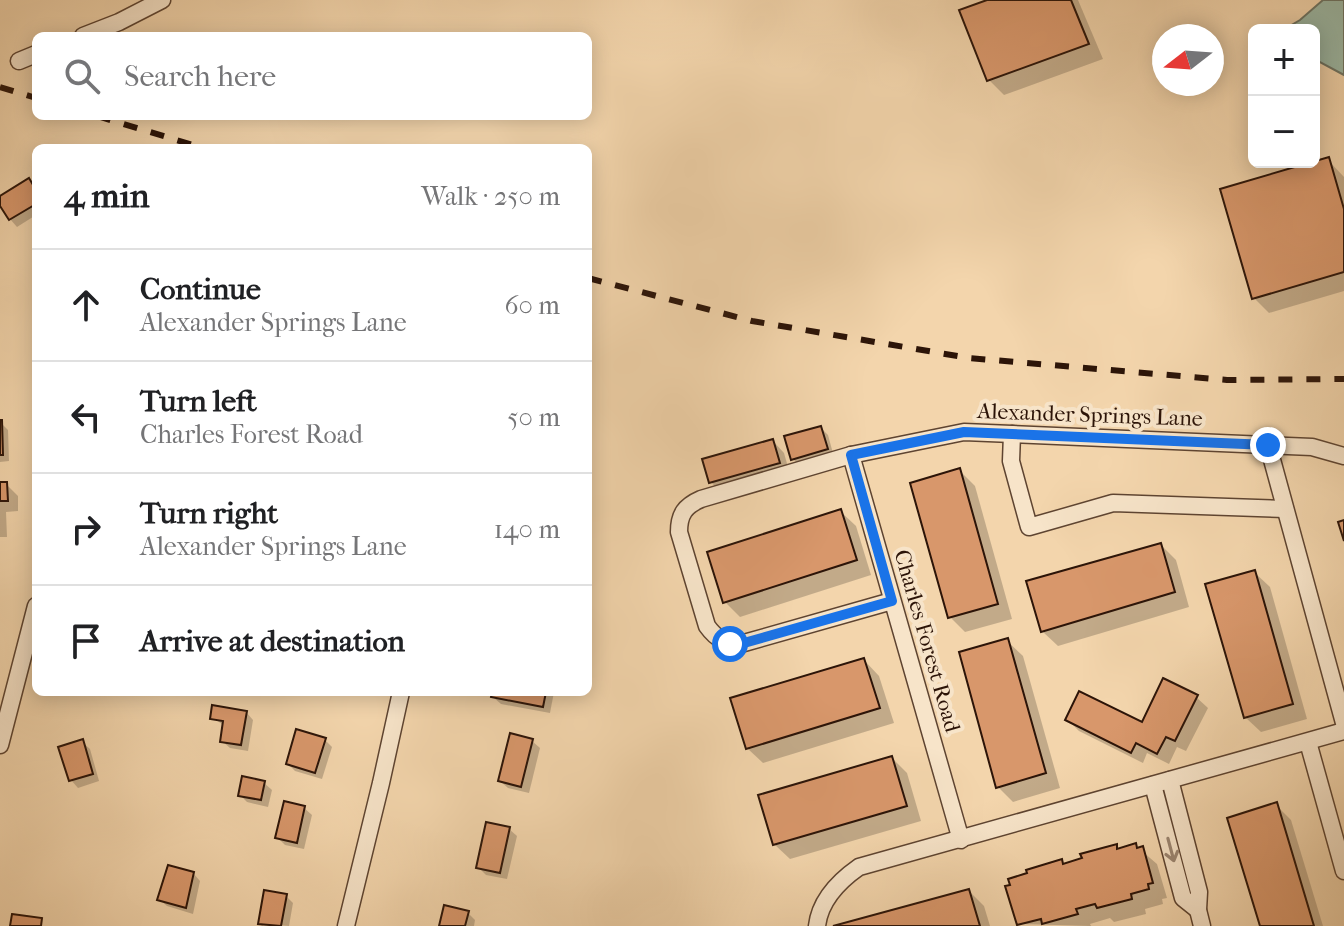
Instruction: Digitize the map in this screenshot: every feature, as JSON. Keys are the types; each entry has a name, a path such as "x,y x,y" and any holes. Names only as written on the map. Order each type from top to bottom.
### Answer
{"street":[{"path":"93,32 162,0"},
{"path":"19,61 32,56"},
{"name":"Alexander Springs Lane","path":"892,601 744,643 730,644 715,637 707,626 679,532 679,519 688,505 851,455 964,432 1312,447 1344,456"},
{"path":"1012,434 1011,461 1029,527 1113,503 1285,509"},
{"path":"1268,445 1344,723"},
{"name":"Charles Forest Road","path":"851,455 961,840"},
{"path":"0,745 32,621"},
{"path":"346,926 400,696"},
{"path":"817,926 818,916 834,888 859,867 1344,731"},
{"path":"1308,742 1344,871"},
{"path":"1170,780 1199,892 1200,918"},
{"path":"1153,785 1183,898 1200,918"}],"shaded area":[{"path":"1323,0 1344,0 1344,75 1320,62 1320,24 1293,24"}],"building":[{"path":"987,0 1071,0 1089,44 987,81 959,10"},
{"path":"1329,157 1344,209 1344,272 1252,299 1220,189 1292,168 1320,168 1320,160"},
{"path":"29,178 32,183 32,206 9,220 0,206 0,196"},
{"path":"2,420 3,455 0,455"},
{"path":"821,426 828,449 791,460 784,436"},
{"path":"773,439 780,463 709,483 702,459"},
{"path":"960,468 998,604 948,618 910,483"},
{"path":"0,482 7,482 8,501 0,501"},
{"path":"841,509 857,560 723,603 707,552"},
{"path":"1344,520 1344,541 1338,522"},
{"path":"1161,543 1175,592 1041,632 1026,581"},
{"path":"1255,570 1293,704 1244,718 1205,584"},
{"path":"1008,638 1046,773 996,788 959,652"},
{"path":"864,658 880,708 746,749 730,698"},
{"path":"1163,678 1198,695 1175,741 1166,737 1157,754 1136,743 1131,753 1065,720 1079,691 1142,722"},
{"path":"491,696 545,696 543,707"},
{"path":"212,705 247,711 241,745 220,742 223,721 210,719"},
{"path":"296,729 326,738 315,773 286,764"},
{"path":"510,733 533,739 521,787 498,781"},
{"path":"83,739 93,774 69,781 58,747"},
{"path":"892,756 907,806 773,845 758,795"},
{"path":"242,776 265,781 261,800 238,796"},
{"path":"284,801 305,806 297,843 275,838"},
{"path":"1277,802 1314,926 1260,926 1227,818"},
{"path":"486,822 510,827 500,873 476,868"},
{"path":"1136,843 1137,848 1143,846 1153,883 1148,884 1149,889 1131,894 1132,899 1097,908 1095,904 1076,909 1078,914 1042,924 1041,919 1017,925 1005,886 1010,885 1008,879 1062,859 1063,864 1082,858 1080,854 1117,844 1117,849"},
{"path":"168,865 194,872 186,908 157,900"},
{"path":"969,889 980,926 833,926"},
{"path":"264,890 287,894 281,926 258,924"},
{"path":"444,905 469,911 465,926 439,926"},
{"path":"12,914 42,918 41,926 10,926"}],"railway":[{"path":"0,87 32,97"},
{"path":"110,120 190,144"},
{"path":"592,279 752,321 969,358 1227,380 1344,379"}],"route":[{"path":"730,644 744,643 892,601 851,455 964,432 1268,445"}]}
